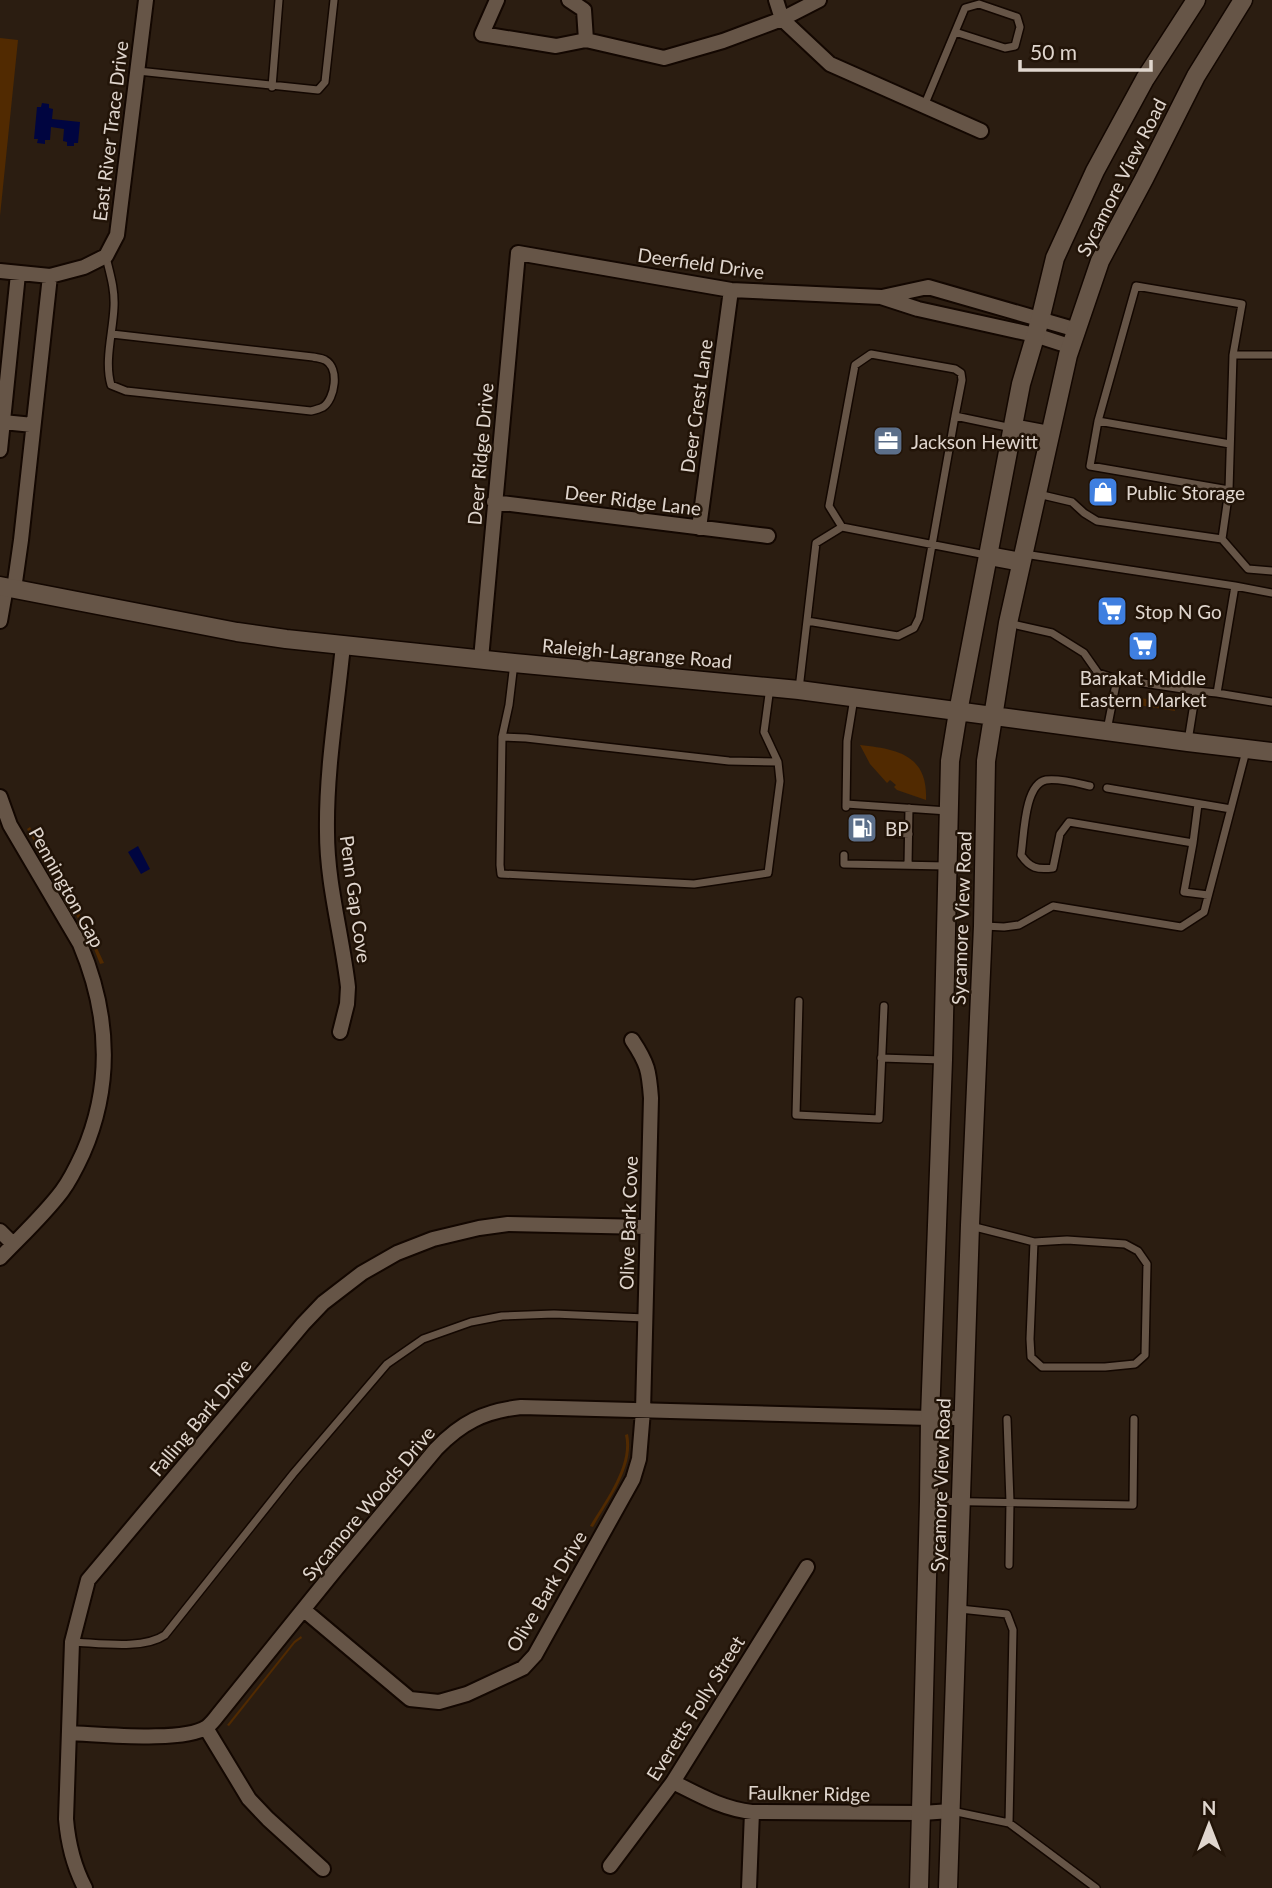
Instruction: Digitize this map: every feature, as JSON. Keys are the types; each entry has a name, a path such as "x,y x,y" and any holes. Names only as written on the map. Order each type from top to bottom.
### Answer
{"main road":[{"name":"Sycamore View Road","path":"919,1888 950,761 1021,384 1055,258 1095,171 1145,79 1196,0"},
{"name":"Sycamore View Road","path":"948,1888 983,926 986,761 1008,623 1049,435 1069,355 1100,261 1196,75 1243,0"},
{"path":"1012,428 1049,435"},
{"path":"989,556 1023,558"},
{"name":"Raleigh-Lagrange Road","path":"7,587 237,632 514,663 770,686 1272,752"}],"street":[{"name":"East River Trace Drive","path":"106,256 117,235 146,0"},
{"path":"497,0 482,34 556,46 586,40 664,58 723,41 782,19 819,0"},
{"path":"569,0 584,10 586,40"},
{"path":"776,0 782,19 830,64 981,131"},
{"name":"Deerfield Drive","path":"518,253 731,290 881,298 918,309 1037,327"},
{"name":"Deer Ridge Drive","path":"481,659 518,253"},
{"path":"0,271 51,276 84,267 106,256"},
{"path":"0,450 18,274"},
{"path":"0,621 21,540 51,276"},
{"name":"Deerfield Drive","path":"881,298 928,287 987,305 1037,327 1075,339"},
{"name":"Deer Crest Lane","path":"699,528 731,290"},
{"path":"3,422 33,425"},
{"name":"Deer Ridge Lane","path":"494,502 768,536"},
{"name":"Penn Gap Cove","path":"340,1032 348,987 327,833 343,645"},
{"name":"Pennington Gap","path":"0,797 5,828 86,959 100,1003 104,1047 103,1077 97,1114 77,1166 51,1205 0,1258"},
{"name":"Olive Bark Cove","path":"632,1040 645,1058 651,1098 643,1411"},
{"name":"Falling Bark Drive","path":"85,1888 75,1864 67,1827 72,1642 88,1580 303,1324 348,1283 397,1253 433,1239 479,1227 517,1224 647,1227"},
{"path":"0,1231 13,1244"},
{"name":"Sycamore Woods Drive","path":"206,1728 436,1450 453,1432 488,1414 521,1407 963,1418"},
{"name":"Olive Bark Drive","path":"304,1610 410,1699 439,1702 467,1694 523,1668 535,1655 633,1479 639,1459 643,1411"},
{"name":"Everetts Folly Street","path":"610,1866 673,1782 807,1567"},
{"path":"69,1733 170,1736 194,1733 206,1728 249,1799 323,1869"},
{"name":"Faulkner Ridge","path":"673,1782 720,1805 752,1812 951,1811"},
{"path":"749,1888 752,1812"}],"lane":[{"path":"272,87 279,0"},
{"path":"138,71 318,90 326,82 334,0"},
{"path":"924,106 965,8 979,4 1017,17 1020,27 1015,46 1005,48 955,32"},
{"path":"106,256 114,288 108,374 111,385 126,391 311,411 323,407 331,396 334,377 332,367 325,360 112,334"},
{"path":"1222,539 1229,490 1233,355 1242,304 1136,286 1098,421 1090,466 1229,490"},
{"path":"807,621 898,636 914,628 919,618 933,544 962,380 961,373 955,369 871,354 855,365 830,506 842,527"},
{"path":"1233,355 1272,355"},
{"path":"955,416 1012,428"},
{"path":"1098,421 1230,444"},
{"path":"1037,494 1072,502 1097,521 1222,539 1248,569 1272,571"},
{"path":"799,690 816,543 842,527 989,556"},
{"path":"1023,558 1272,593"},
{"path":"1217,693 1235,586"},
{"path":"1008,623 1052,633 1084,653 1098,673 1117,679 1272,702"},
{"path":"514,663 502,737 501,874 694,884 768,873 780,781 778,762 764,732 770,686"},
{"path":"1107,731 1117,679"},
{"path":"1188,743 1196,691"},
{"path":"854,697 847,741 846,806 949,811"},
{"path":"502,737 526,737 729,761 778,762"},
{"path":"983,926 1019,925 1053,906 1181,927 1204,912 1247,749"},
{"path":"1090,786 1048,780 1035,786 1029,797 1021,855 1028,865 1042,870 1053,868 1060,834 1069,822 1193,843"},
{"path":"1107,788 1231,809"},
{"path":"1198,804 1184,892 1208,895"},
{"path":"908,865 909,808"},
{"path":"891,833 909,834"},
{"path":"844,856 844,864 948,866"},
{"path":"799,1001 796,1115 879,1119 884,1006"},
{"path":"881,1058 943,1060"},
{"path":"970,1226 1034,1242 1067,1240 1125,1244 1138,1251 1147,1264 1145,1355 1135,1364 1105,1367 1042,1367 1031,1357 1034,1242"},
{"path":"72,1642 141,1643 158,1640 165,1635 293,1474 387,1364 423,1339 464,1324 502,1316 554,1314 645,1318"},
{"path":"1007,1419 1009,1565"},
{"path":"929,1501 1133,1505 1134,1419"},
{"path":"958,1609 1007,1614 1013,1630 1009,1823"},
{"path":"951,1811 1009,1823 1096,1888"}],"shaded area":[{"path":"0,38 18,40 0,216"},
{"path":"42,103 49,104 49,108 53,109 52,119 80,122 78,143 67,146 67,142 63,141 64,129 51,127 50,140 45,140 45,144 37,143 38,139 34,139 37,107 41,107"},
{"path":"1133,697 1174,703 1175,711 1132,704"},
{"path":"860,745 897,752 915,763 922,773 926,800 897,790 890,780 887,783 870,764"},
{"path":"30,827 57,874 54,876 27,829"},
{"path":"138,846 150,869 141,874 128,852"},
{"path":"64,886 104,963 100,964 61,888"},
{"path":"628,1434 628,1459 624,1471 593,1527 590,1526 621,1470 625,1458 625,1435"},
{"path":"301,1636 229,1726 227,1725 294,1641"}],"place":[{"name":"Jackson Hewitt","path":"888,441"},
{"name":"Public Storage","path":"1103,492"},
{"name":"Stop N Go","path":"1112,611"},
{"name":"Barakat Middle Eastern Market","path":"1143,646"},
{"name":"BP","path":"862,828"}]}
